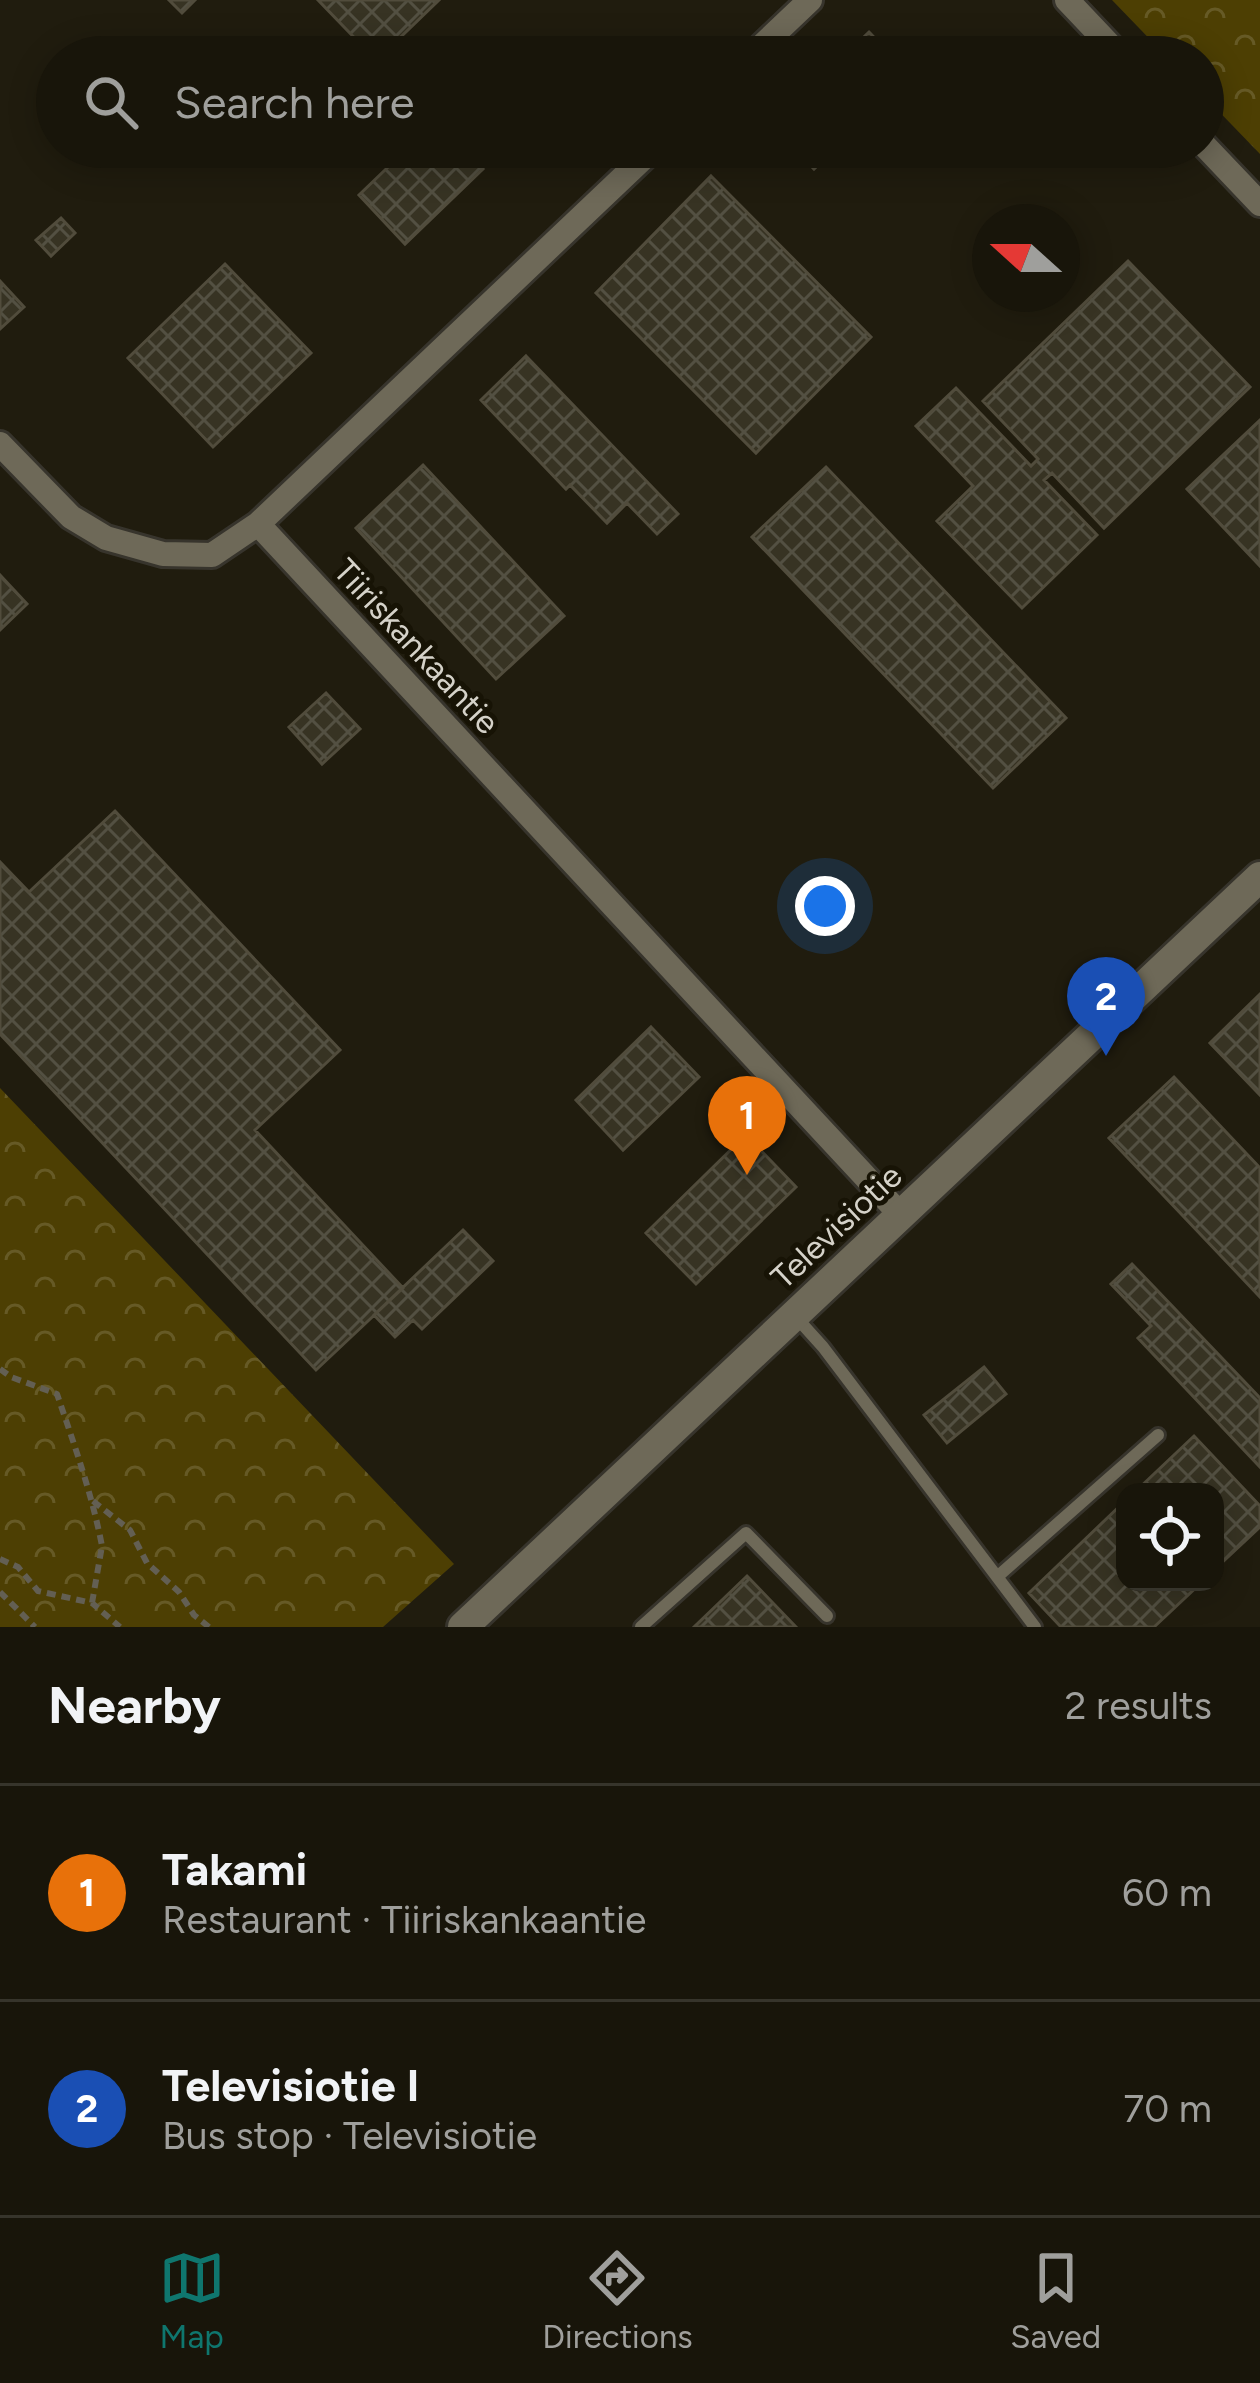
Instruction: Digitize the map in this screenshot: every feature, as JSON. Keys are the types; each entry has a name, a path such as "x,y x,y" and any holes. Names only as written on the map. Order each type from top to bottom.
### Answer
{"street":[{"path":"772,36 810,0"},
{"path":"1067,0 1101,36"},
{"path":"1224,166 1260,204"},
{"path":"0,444 71,517 106,538 163,554 212,555 258,524 634,168"},
{"name":"Tiiriskankaantie","path":"258,524 900,1214"},
{"name":"Televisiotie","path":"463,1627 1260,877"}],"lane":[{"path":"794,1315 1035,1627"},
{"path":"998,1577 1158,1435"},
{"path":"641,1627 746,1533 827,1616"}],"path":[{"path":"0,1369 57,1394 93,1501 102,1546 92,1604"},
{"path":"93,1501 130,1531 147,1562 209,1627"},
{"path":"0,1559 18,1567 38,1591 92,1604 120,1627"},
{"path":"0,1592 35,1627"}],"green space":[{"path":"1112,0 1260,0 1260,154 1224,117 1224,36 1147,36"},
{"path":"0,1088 454,1564 383,1627 0,1627"}],"building":[{"path":"169,0 195,0 182,13"},
{"path":"318,0 439,0 402,36 353,36"},
{"path":"387,168 483,169 405,244 359,195"},
{"path":"711,176 871,337 756,453 596,293"},
{"path":"61,218 75,233 51,256 36,240"},
{"path":"1128,261 1250,387 1104,528 1052,473 1044,480 1097,535 1022,608 937,521 973,486 916,426 956,388 1031,466 1038,459 983,401"},
{"path":"225,264 311,353 213,447 128,358"},
{"path":"0,281 24,307 0,329"},
{"path":"526,356 678,514 657,534 627,503 607,523 570,485 566,489 481,400"},
{"path":"1260,420 1260,566 1187,489"},
{"path":"423,465 564,616 496,679 356,528"},
{"path":"826,467 1066,718 993,788 752,537"},
{"path":"0,575 27,604 0,630"},
{"path":"326,693 360,729 322,764 289,727"},
{"path":"115,811 340,1050 255,1130 403,1288 316,1370 0,1034 0,862 29,892"},
{"path":"1260,994 1260,1095 1210,1043"},
{"path":"651,1027 699,1077 623,1150 576,1100"},
{"path":"1174,1077 1260,1168 1260,1297 1109,1138"},
{"path":"746,1135 796,1187 696,1284 646,1233"},
{"path":"463,1230 493,1261 422,1329 413,1320 395,1337 374,1315"},
{"path":"1132,1264 1260,1398 1260,1467 1138,1338 1151,1326 1111,1284"},
{"path":"984,1367 1006,1394 947,1443 924,1415"},
{"path":"1194,1436 1260,1506 1260,1527 1224,1561 1224,1483 1144,1483"},
{"path":"1116,1510 1116,1591 1192,1591 1154,1627 1061,1627 1029,1593"},
{"path":"747,1576 796,1627 694,1627"}],"place":[{"name":"Televisiotie I","path":"1106,1056"},
{"name":"Takami","path":"747,1175"}]}
